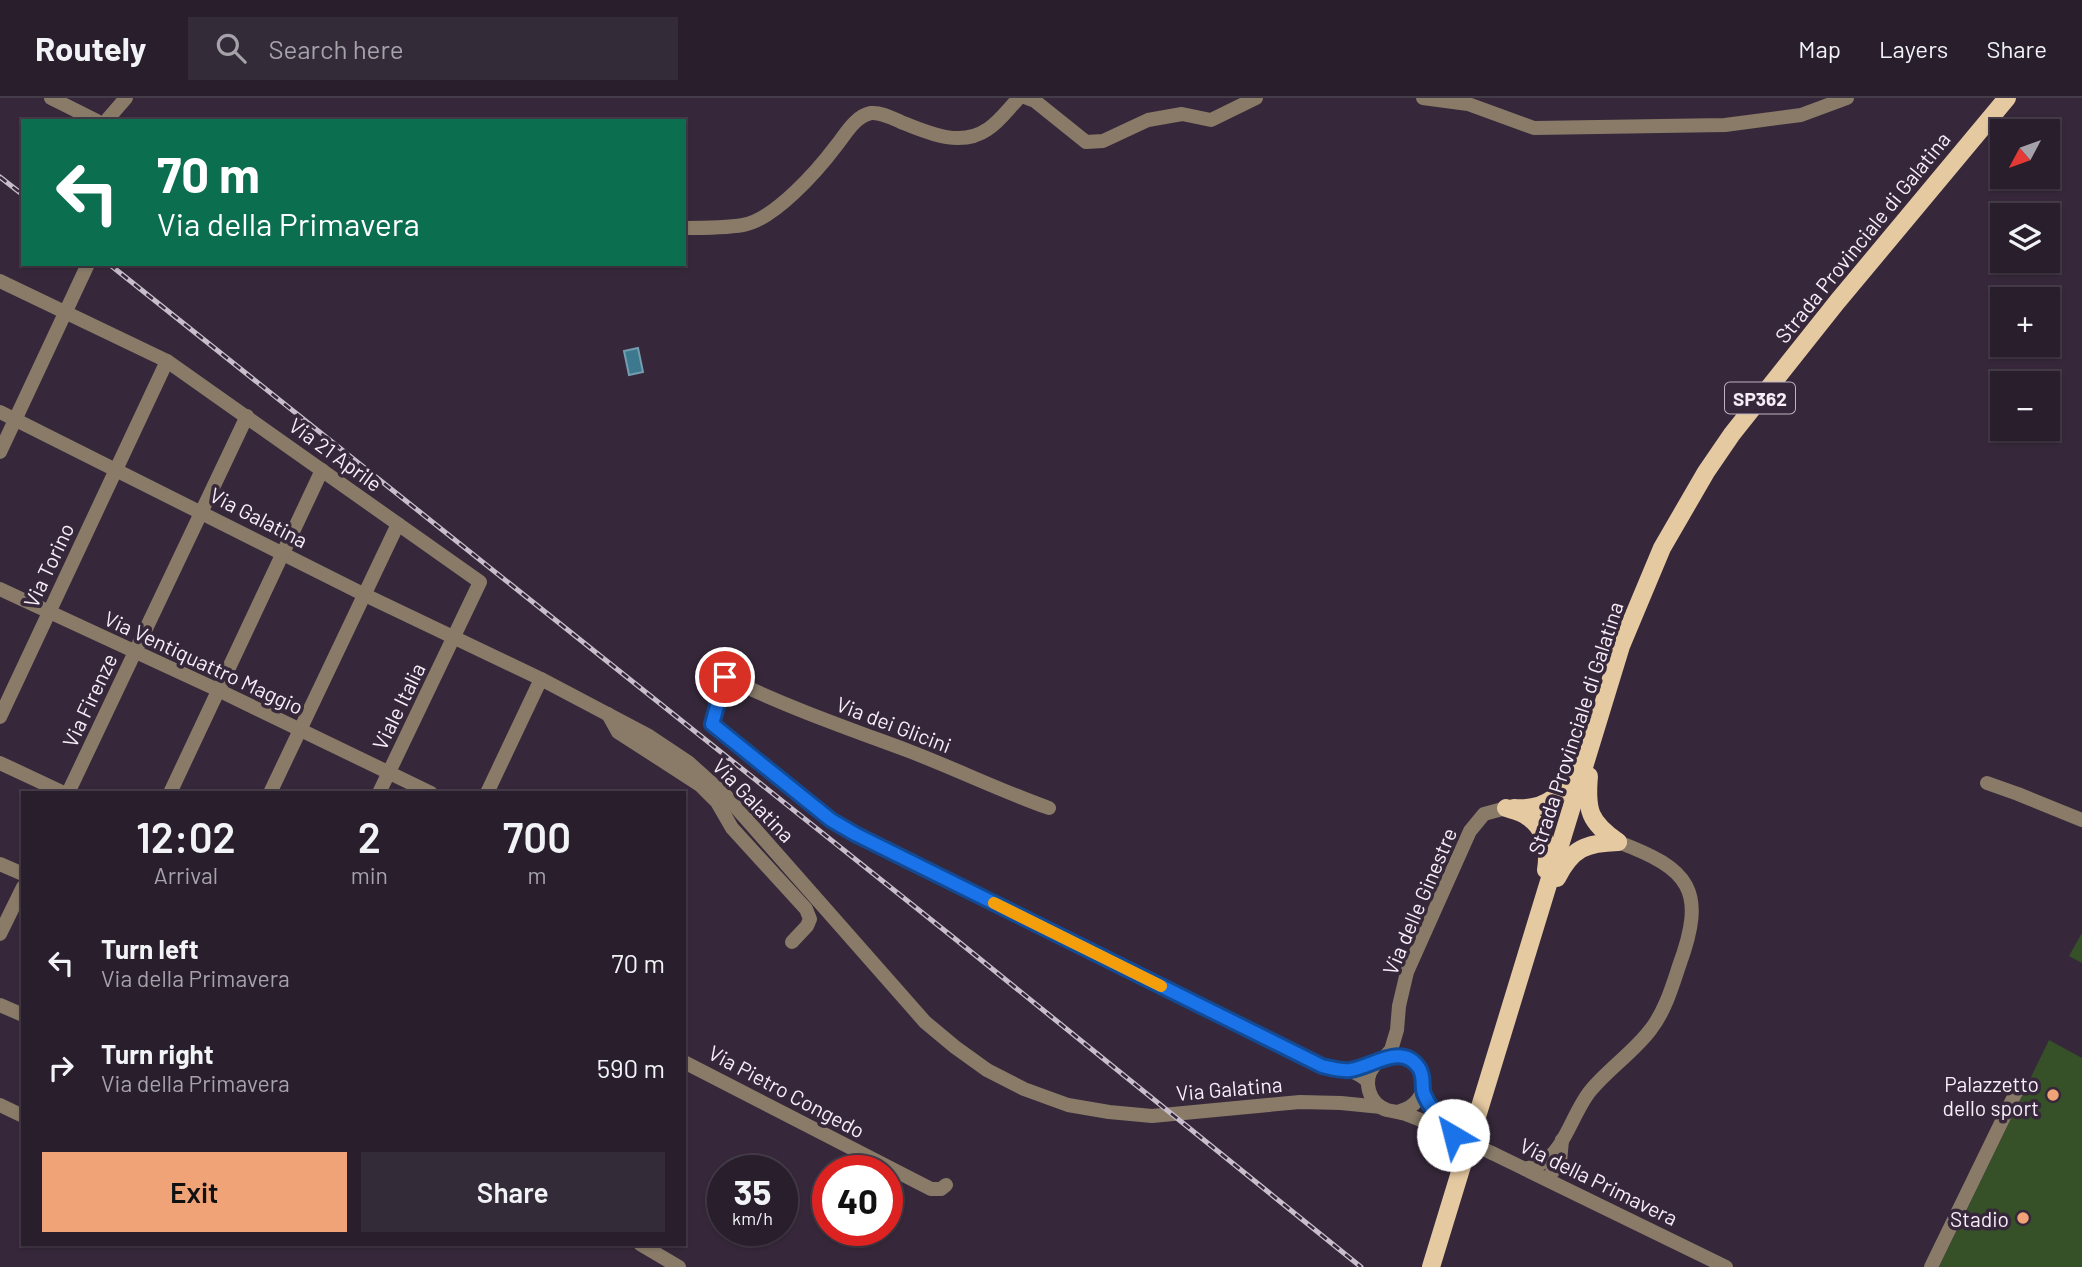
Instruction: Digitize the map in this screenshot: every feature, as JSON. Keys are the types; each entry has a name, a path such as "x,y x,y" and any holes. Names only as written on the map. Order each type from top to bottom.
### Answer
{"main road":[{"name":"Strada Provinciale di Galatina","path":"1432,1267 1621,646 1662,548 1732,433 2007,98"},
{"path":"1506,808 1524,809 1544,805 1560,793 1591,744"},
{"path":"1591,744 1587,797 1590,813 1600,830 1618,842"},
{"path":"1506,808 1527,816 1543,832 1548,855 1540,910"},
{"path":"1540,910 1560,871 1573,854 1583,846 1618,842"}],"street":[{"path":"51,98 93,119"},
{"path":"108,119 126,98"},
{"path":"686,228 744,225 758,220 816,172 849,128 870,113 884,115 935,136 965,137 980,134 991,127 1019,98"},
{"path":"1027,98 1035,101 1086,142 1103,142 1148,120 1182,114 1211,120 1256,98"},
{"path":"1423,98 1468,104 1534,128 1726,125 1801,115 1847,98"},
{"path":"0,452 87,266"},
{"name":"Via 21 Aprile","path":"0,281 167,361 480,582"},
{"name":"Via Torino","path":"0,717 5,692 49,612 167,361"},
{"name":"Via Galatina","path":"0,412 541,679 669,749 726,796 925,1022 987,1070 1068,1105 1152,1116 1300,1102 1381,1107"},
{"name":"Via Firenze","path":"67,791 247,415"},
{"path":"171,791 322,470"},
{"path":"271,791 398,524"},
{"name":"Viale Italia","path":"380,791 480,582"},
{"name":"Via Ventiquattro Maggio","path":"0,589 427,791"},
{"name":"Via dei Glicini","path":"1049,808 1002,791 913,752 762,695 725,677 712,724 831,820 1322,1066 1348,1070"},
{"path":"488,791 541,679"},
{"path":"608,714 618,732 700,785 717,802 732,828 806,909 810,919 792,942"},
{"path":"0,763 62,791"},
{"path":"1987,783 2082,820"},
{"name":"Via delle Ginestre","path":"1380,1061 1391,1050 1407,972 1470,831 1484,814 1506,808"},
{"path":"1547,1179 1576,1111 1591,1089 1653,1028 1665,1005 1690,937 1693,915 1683,880 1672,868 1650,854 1618,842"},
{"path":"0,864 21,873"},
{"path":"0,934 21,891"},
{"path":"0,1005 21,1014"},
{"path":"1397,1030 1411,1060"},
{"path":"1348,1070 1394,1056 1411,1060"},
{"name":"Via della Primavera","path":"1411,1060 1423,1076 1423,1092 1437,1116 1453,1135"},
{"path":"1369,1087 1371,1071 1380,1061"},
{"name":"Via Pietro Congedo","path":"686,1063 931,1189 941,1189 946,1185"},
{"path":"1348,1070 1363,1076 1374,1101 1381,1107"},
{"path":"1931,1267 2019,1086"},
{"name":"Via Galatina","path":"1341,1103 1359,1098 1369,1087"},
{"path":"1400,1111 1415,1105 1423,1092"},
{"path":"0,1105 21,1115"},
{"name":"Via della Primavera","path":"1381,1107 1400,1111 1492,1153 1726,1267"},
{"path":"1525,1169 1554,1160"},
{"path":"1554,1160 1574,1192"},
{"path":"643,1246 679,1267"}],"green space":[{"path":"2082,933 2082,963 2069,956"},
{"name":"Stadio","path":"2049,1040 2082,1058 2082,1267 1939,1267"}],"water":[{"path":"638,348 643,372 629,375 624,351"}],"railway":[{"path":"0,177 21,193"},
{"path":"112,266 954,938 1361,1267"}],"slow traffic":[{"path":"994,903 1161,986"}],"place":[{"name":"Palazzetto dello sport","path":"2053,1095"},
{"name":"Stadio","path":"2023,1218"}],"route":[{"path":"725,677 712,724 831,820 1322,1066 1348,1070 1394,1056 1411,1060 1423,1076 1423,1092 1437,1116 1453,1135"}]}
